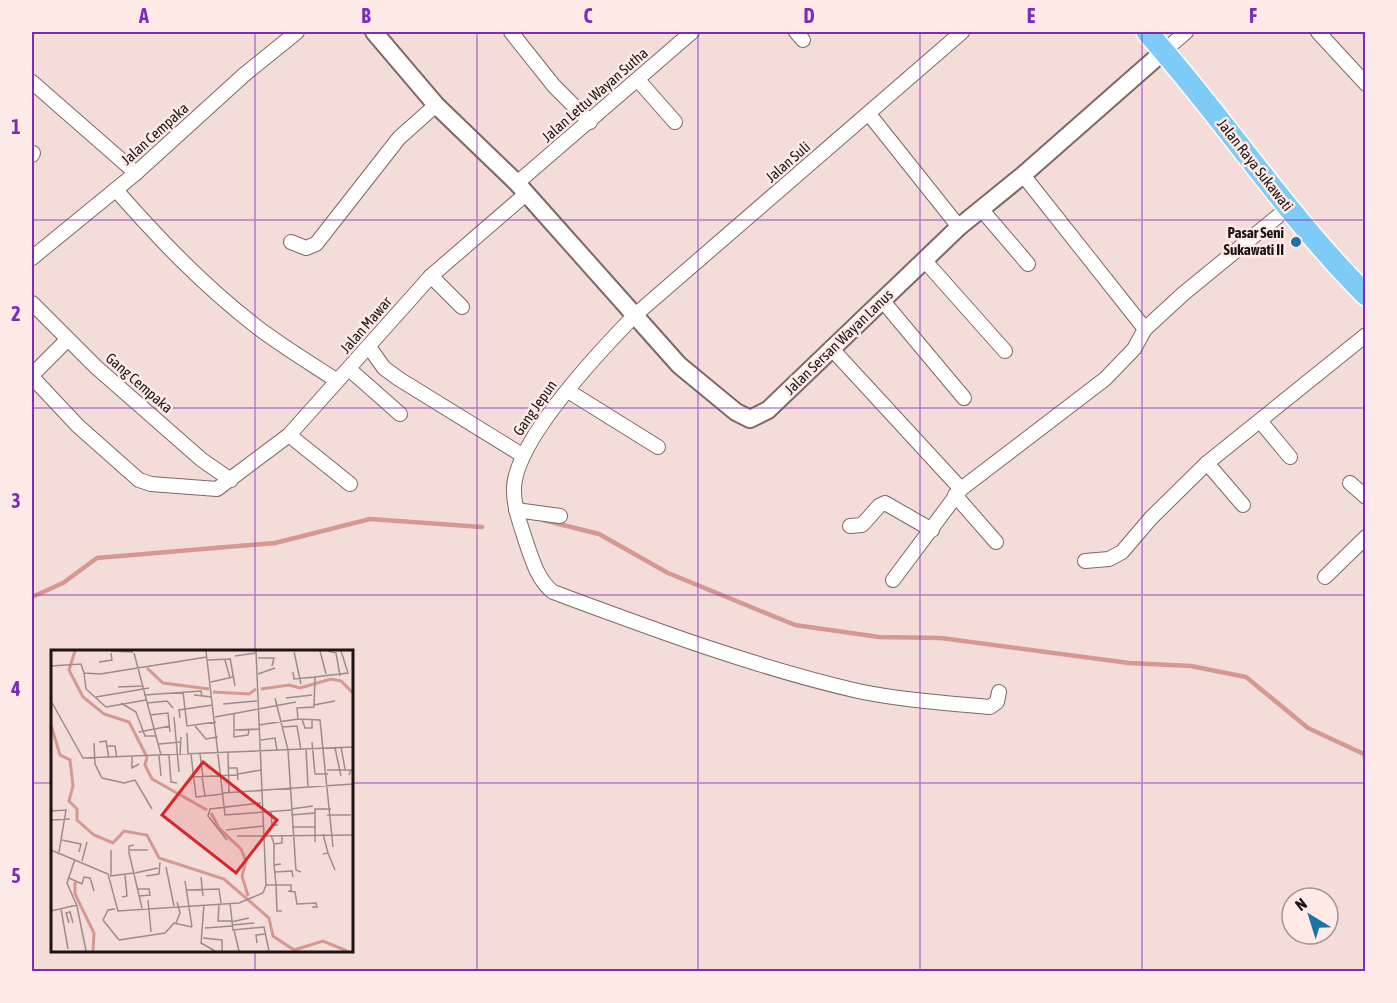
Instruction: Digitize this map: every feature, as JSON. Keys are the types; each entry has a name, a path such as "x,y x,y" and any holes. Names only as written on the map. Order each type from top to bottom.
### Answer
{"highway":[{"name":"Jalan Raya Sukawati","path":"1147,32 1288,208 1333,262 1365,295"}],"street":[{"name":"Jalan Cempaka","path":"32,258 136,174 245,74 297,32"},
{"name":"Jalan Sersan Wayan Lanus","path":"374,32 436,105 522,188 679,365 736,412 750,419 768,410 959,227 1023,176 1164,51"},
{"path":"511,32 554,86 590,122"},
{"name":"Jalan Lettu Wayan Sutha","path":"522,188 590,122 692,32"},
{"name":"Jalan Suli","path":"634,316 962,32"},
{"path":"1164,51 1186,32"},
{"path":"1318,32 1365,84"},
{"path":"638,80 675,122"},
{"path":"32,82 136,174"},
{"path":"291,242 306,248 316,244 399,138 436,105"},
{"path":"869,114 959,227"},
{"path":"1023,176 1145,329"},
{"name":"Jalan Mawar","path":"32,376 78,426 139,480 151,484 206,490 217,489 289,435 431,276 522,188"},
{"path":"116,190 161,241 204,284 258,328 336,380"},
{"path":"893,580 958,492 1105,379 1134,349 1145,329 1183,294 1288,208"},
{"path":"982,210 1028,264"},
{"path":"925,261 1005,351"},
{"path":"431,276 462,307"},
{"path":"882,300 964,398"},
{"name":"Gang Cempaka","path":"32,303 67,340 202,460 231,480"},
{"name":"Gang Jepun","path":"634,316 592,359 522,455 514,486 516,510 533,561 545,585 553,592 685,640 747,660 857,690 904,699 990,707 997,702 999,692"},
{"path":"1085,561 1109,559 1122,552 1151,518 1207,463 1365,335"},
{"path":"32,376 67,340"},
{"path":"369,347 384,368 399,379 482,428 522,455"},
{"path":"831,348 958,492 996,542"},
{"path":"349,369 400,414"},
{"path":"568,390 658,447"},
{"path":"1260,421 1290,457"},
{"path":"289,435 350,484"},
{"path":"1207,463 1243,505"},
{"path":"1350,483 1365,497"},
{"path":"850,526 862,525 879,506 885,503 932,530"},
{"path":"516,510 560,516"},
{"path":"1325,577 1365,537"}],"waterway":[{"path":"32,597 63,583 97,558 275,543 370,519 482,527"},
{"path":"543,520 599,534 668,573 795,625 879,637 941,638 1129,663 1191,666 1246,677 1308,728 1366,755"}],"place":[{"name":"Pasar Seni Sukawati II","path":"1296,242"}]}
